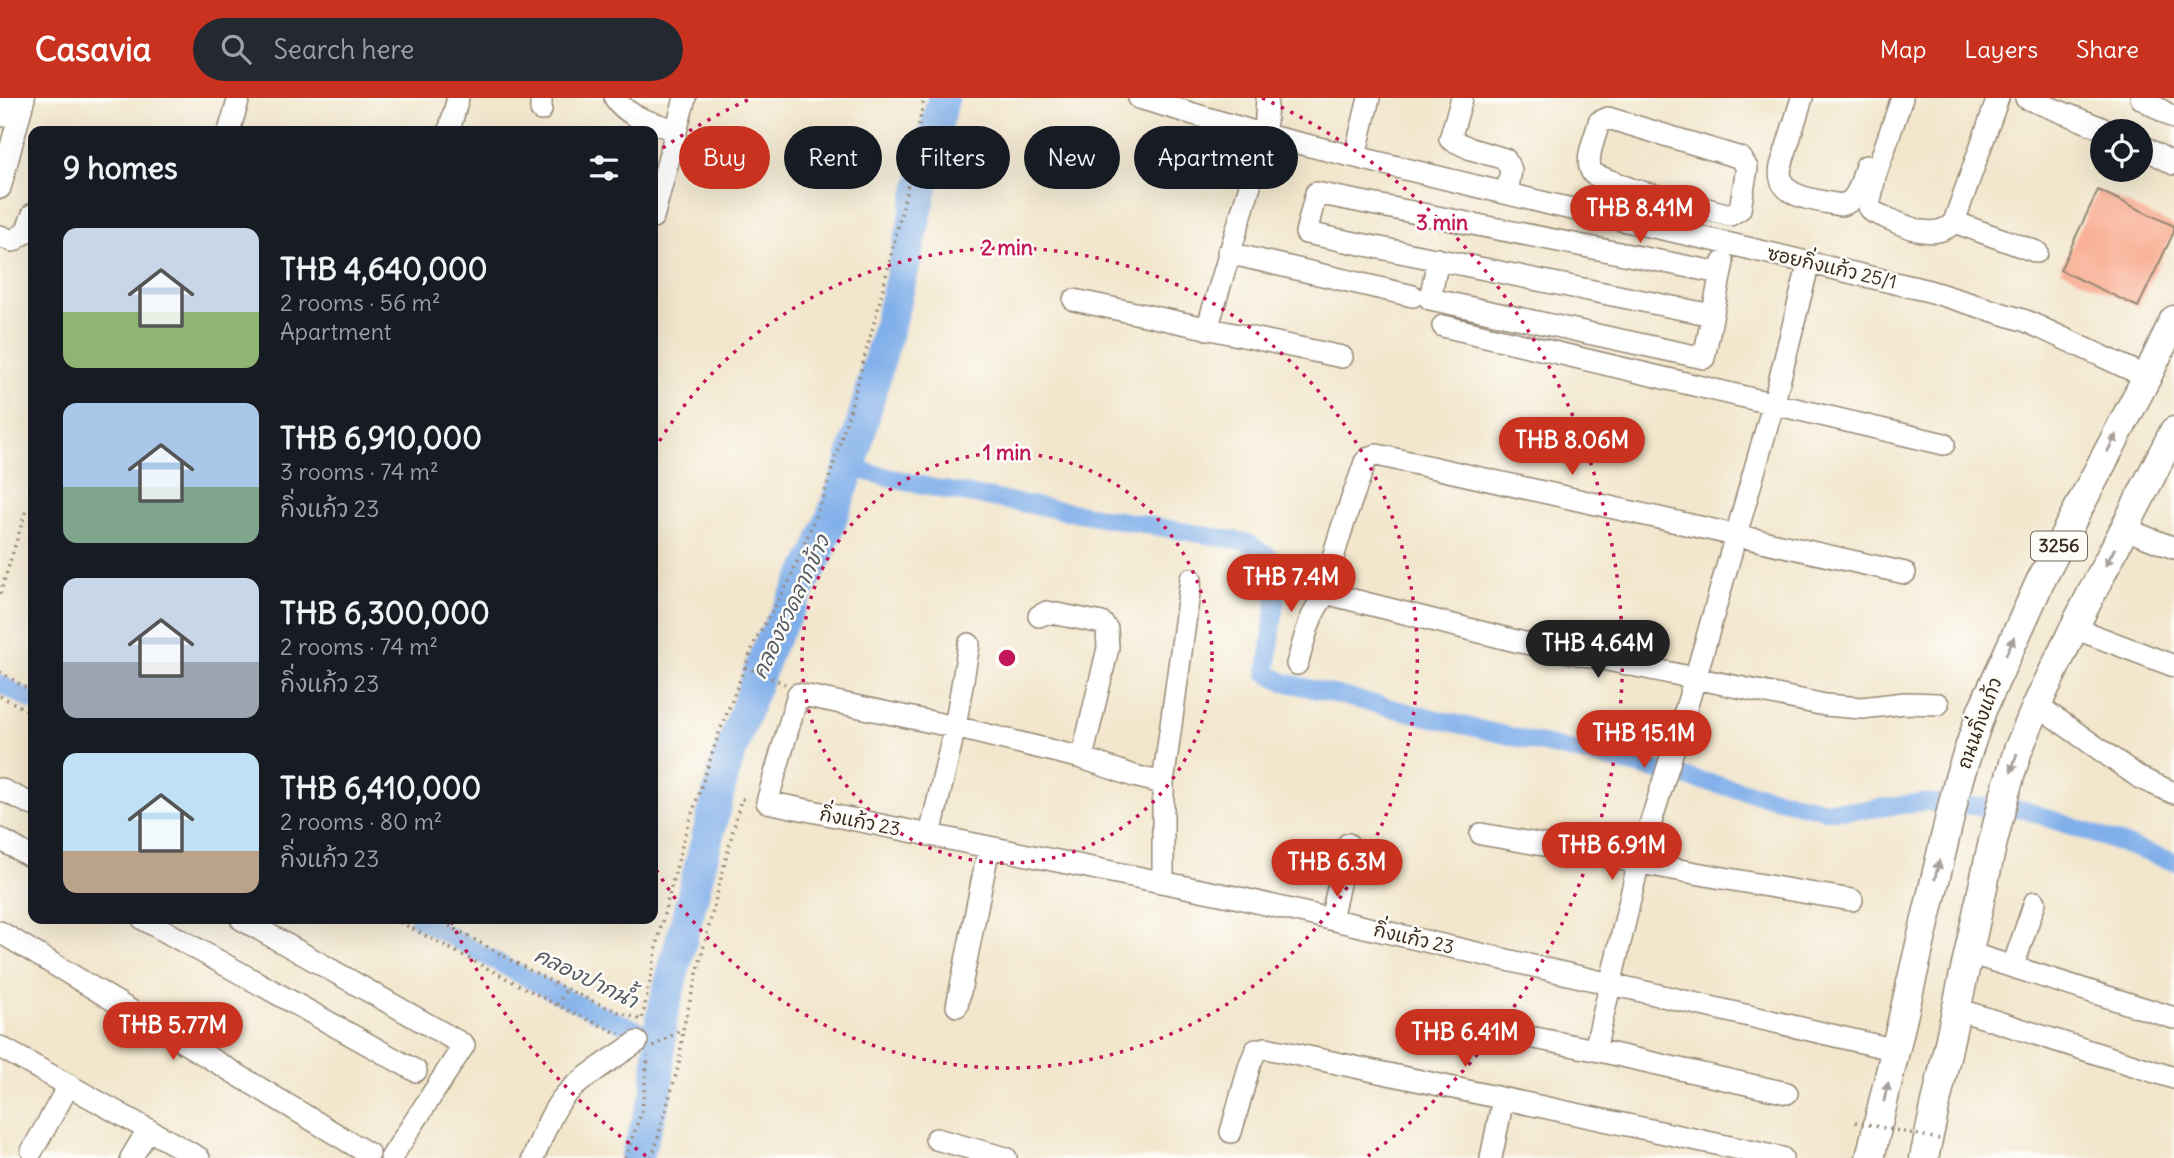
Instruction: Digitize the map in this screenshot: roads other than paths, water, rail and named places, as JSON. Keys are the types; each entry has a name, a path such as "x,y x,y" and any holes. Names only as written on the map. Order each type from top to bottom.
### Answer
{"main road":[{"name":"ถนนกิ่งแก้ว","path":"1870,1158 1959,778 1982,710 2039,582 2147,377 2174,320"},
{"name":"3256","path":"1934,1149 1957,1009 1991,850 2018,750 2074,628 2173,434"}],"street":[{"path":"0,116 5,98"},
{"path":"0,187 24,98"},
{"path":"231,126 239,98"},
{"path":"450,126 458,98"},
{"path":"615,98 631,114 647,122 676,130"},
{"path":"658,191 685,98"},
{"name":"ซอยกิ่งแก้ว 25/1","path":"1139,98 1234,126"},
{"path":"1265,126 1267,98"},
{"path":"1355,156 1368,98"},
{"path":"1462,98 1450,139 1471,149 1505,159 1511,170 1507,193"},
{"path":"1802,98 1781,166 1780,178 1783,186 1794,194 1841,205 1855,198 1888,98"},
{"path":"1902,98 1875,176 1868,207 1873,212 1922,231 1935,232 1947,229 1954,222 1998,98"},
{"path":"2026,98 2090,123"},
{"path":"2141,98 2174,118"},
{"path":"1608,118 1733,155 1741,158 1746,168 1740,209 1730,215 1631,189 1593,174 1589,169 1599,122 1608,118"},
{"name":"ซอยกิ่งแก้ว 25/1","path":"1298,143 1929,291 2026,321 2147,377"},
{"path":"2153,152 2174,164"},
{"path":"1207,329 1248,189"},
{"path":"1626,221 1631,189"},
{"path":"1712,315 1306,233 1316,193 1720,273"},
{"path":"1954,222 2037,252"},
{"path":"0,236 13,241 26,232 28,227"},
{"path":"1438,259 1430,299 1704,358 1726,243"},
{"path":"1228,253 1413,296"},
{"path":"1595,1050 1639,861 1695,679 1774,402 1809,262"},
{"path":"1074,300 1342,357"},
{"path":"1443,326 1944,444"},
{"path":"1329,592 1327,586 1331,562 1366,462 1377,455 1905,573"},
{"path":"2125,529 2174,548"},
{"path":"1163,882 1163,783 1191,579"},
{"path":"1297,664 1314,610 1329,592"},
{"path":"1329,592 1520,642 1825,705 1862,708 1905,703 1938,704"},
{"path":"1039,616 1047,612 1102,623 1107,629 1108,648 1082,758"},
{"path":"2074,628 2174,666"},
{"path":"930,835 955,727 969,644"},
{"name":"กิ่งแก้ว 23","path":"955,727 798,694 766,802 1163,882 1896,1050"},
{"path":"2037,705 2140,778 2174,793"},
{"path":"955,727 1082,758 1163,783"},
{"path":"0,789 28,803"},
{"path":"1481,834 1852,900"},
{"path":"1,842 28,856"},
{"path":"1331,919 1348,844"},
{"path":"957,1006 989,847"},
{"path":"2013,966 2035,902"},
{"path":"152,924 416,1071"},
{"path":"251,924 464,1045 391,1158"},
{"path":"0,932 369,1154"},
{"path":"1969,953 2174,1018"},
{"path":"1957,1009 2174,1078"},
{"path":"1490,1029 1787,1093"},
{"path":"533,1158 563,1098 577,1084 636,1042"},
{"path":"0,1047 199,1158"},
{"path":"1231,1132 1250,1064 1256,1050 1260,1048 1782,1158"},
{"path":"32,1150 69,1085"},
{"path":"1491,1158 1503,1099"},
{"path":"131,1158 148,1130"},
{"path":"936,1139 1006,1158"}],"waterway":[{"name":"คลองชวดลากข้าว","path":"636,1158 657,1092 661,1020 725,768 768,648 818,554 850,468 897,295 943,98"},
{"path":"850,468 939,489 1246,542 1273,559 1278,581 1267,673 1284,682 1826,810 1863,810 1924,802 2025,810 2174,862"},
{"name":"คลองปากน้ำ","path":"0,684 28,698"},
{"name":"คลองปากน้ำ","path":"427,924 567,999 660,1038"}]}
